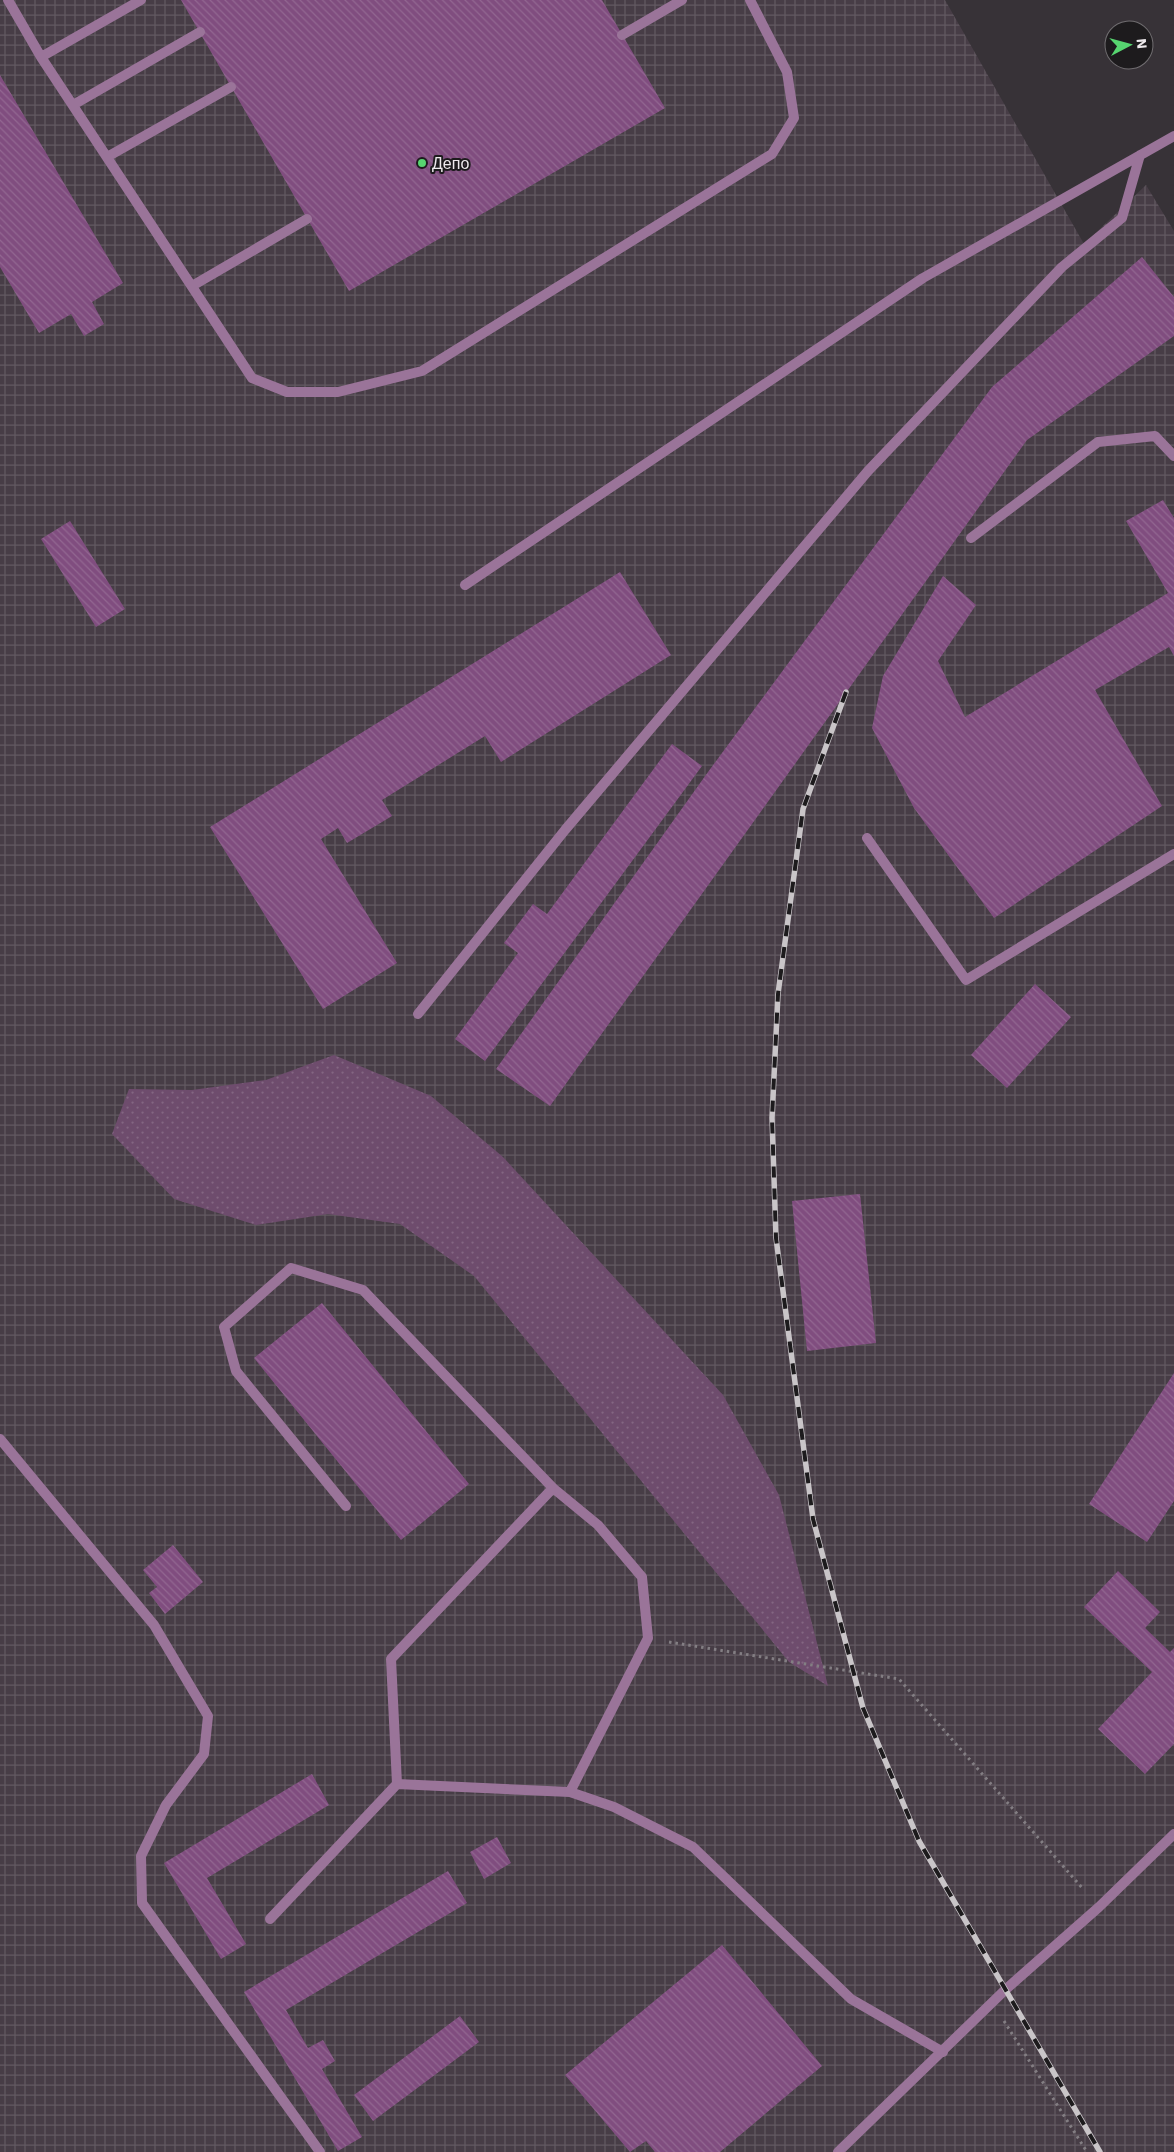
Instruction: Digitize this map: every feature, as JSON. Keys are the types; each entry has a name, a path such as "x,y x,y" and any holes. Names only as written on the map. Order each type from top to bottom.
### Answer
{"street":[{"path":"8,0 41,57 252,378 287,392 338,392 422,371 772,154 794,118 787,72 750,0"},
{"path":"41,57 141,0"},
{"path":"622,35 682,0"},
{"path":"73,105 200,32"},
{"path":"107,157 231,87"},
{"path":"464,585 923,278 1174,136"},
{"path":"418,1014 565,830 868,471 1062,267 1122,218 1140,155"},
{"path":"192,286 307,218"},
{"path":"971,538 1098,442 1156,436 1174,456"},
{"path":"867,838 966,980 1174,854"},
{"path":"346,1506 236,1371 224,1327 291,1268 363,1290 553,1488 598,1525 642,1577 648,1638 570,1792"},
{"path":"0,1439 154,1625 208,1716 204,1754 166,1805 141,1856 142,1903 320,2152"},
{"path":"270,1919 397,1784 391,1659 553,1488"},
{"path":"397,1784 570,1792 614,1808 693,1847 851,1999 943,2052"},
{"path":"838,2152 993,2004 1005,1990 1099,1907 1174,1834"}],"path":[{"path":"648,1638 899,1679 1099,1907"},
{"path":"993,2004 1087,2152"}],"shaded area":[{"path":"0,0 945,0 1084,244 1146,185 1174,231 1174,2152 0,2152"},
{"path":"334,1055 431,1096 503,1157 723,1395 779,1495 828,1686 789,1662 474,1276 400,1224 328,1214 256,1225 174,1199 112,1134 129,1089 192,1090 266,1080"}],"building":[{"name":"Депо","path":"181,0 602,0 665,108 349,291"},
{"path":"0,75 123,283 92,302 104,324 84,336 71,314 39,333 0,267"},
{"path":"1142,257 1174,297 1174,336 1027,440 550,1106 496,1069 708,772 992,387"},
{"path":"1163,500 1174,518 1174,656 1169,647 1095,690 1162,806 994,918 914,808 872,728 883,676 943,576 976,605 938,661 965,717 1168,593 1126,521"},
{"path":"70,521 125,609 96,627 41,539"},
{"path":"620,572 671,655 501,762 485,736 382,800 392,816 347,843 338,828 321,839 397,963 323,1009 210,827"},
{"path":"672,744 702,766 485,1061 455,1039 518,953 504,943 533,904 547,914"},
{"path":"1035,984 1071,1017 1007,1088 971,1055"},
{"path":"860,1194 876,1343 807,1351 792,1201"},
{"path":"322,1303 469,1484 401,1540 254,1358"},
{"path":"1174,1373 1174,1501 1147,1542 1089,1504"},
{"path":"173,1545 203,1582 165,1614 149,1593 157,1587 143,1570"},
{"path":"1118,1571 1160,1612 1145,1628 1170,1652 1174,1648 1174,1744 1145,1774 1098,1729 1152,1672 1084,1607"},
{"path":"312,1774 329,1805 207,1878 246,1944 221,1959 164,1863"},
{"path":"497,1837 511,1863 484,1879 470,1852"},
{"path":"448,1871 467,1903 286,2010 308,2048 323,2040 335,2061 322,2069 362,2137 338,2151 244,1992"},
{"path":"722,1945 822,2066 720,2152 655,2152 646,2141 630,2152 565,2075"},
{"path":"460,2016 479,2042 373,2121 354,2095"}],"railway":[{"path":"846,692 803,809 778,994 772,1118 776,1238 813,1519 863,1708 919,1841 1100,2152"}],"place":[{"name":"Депо","path":"422,163"}]}
